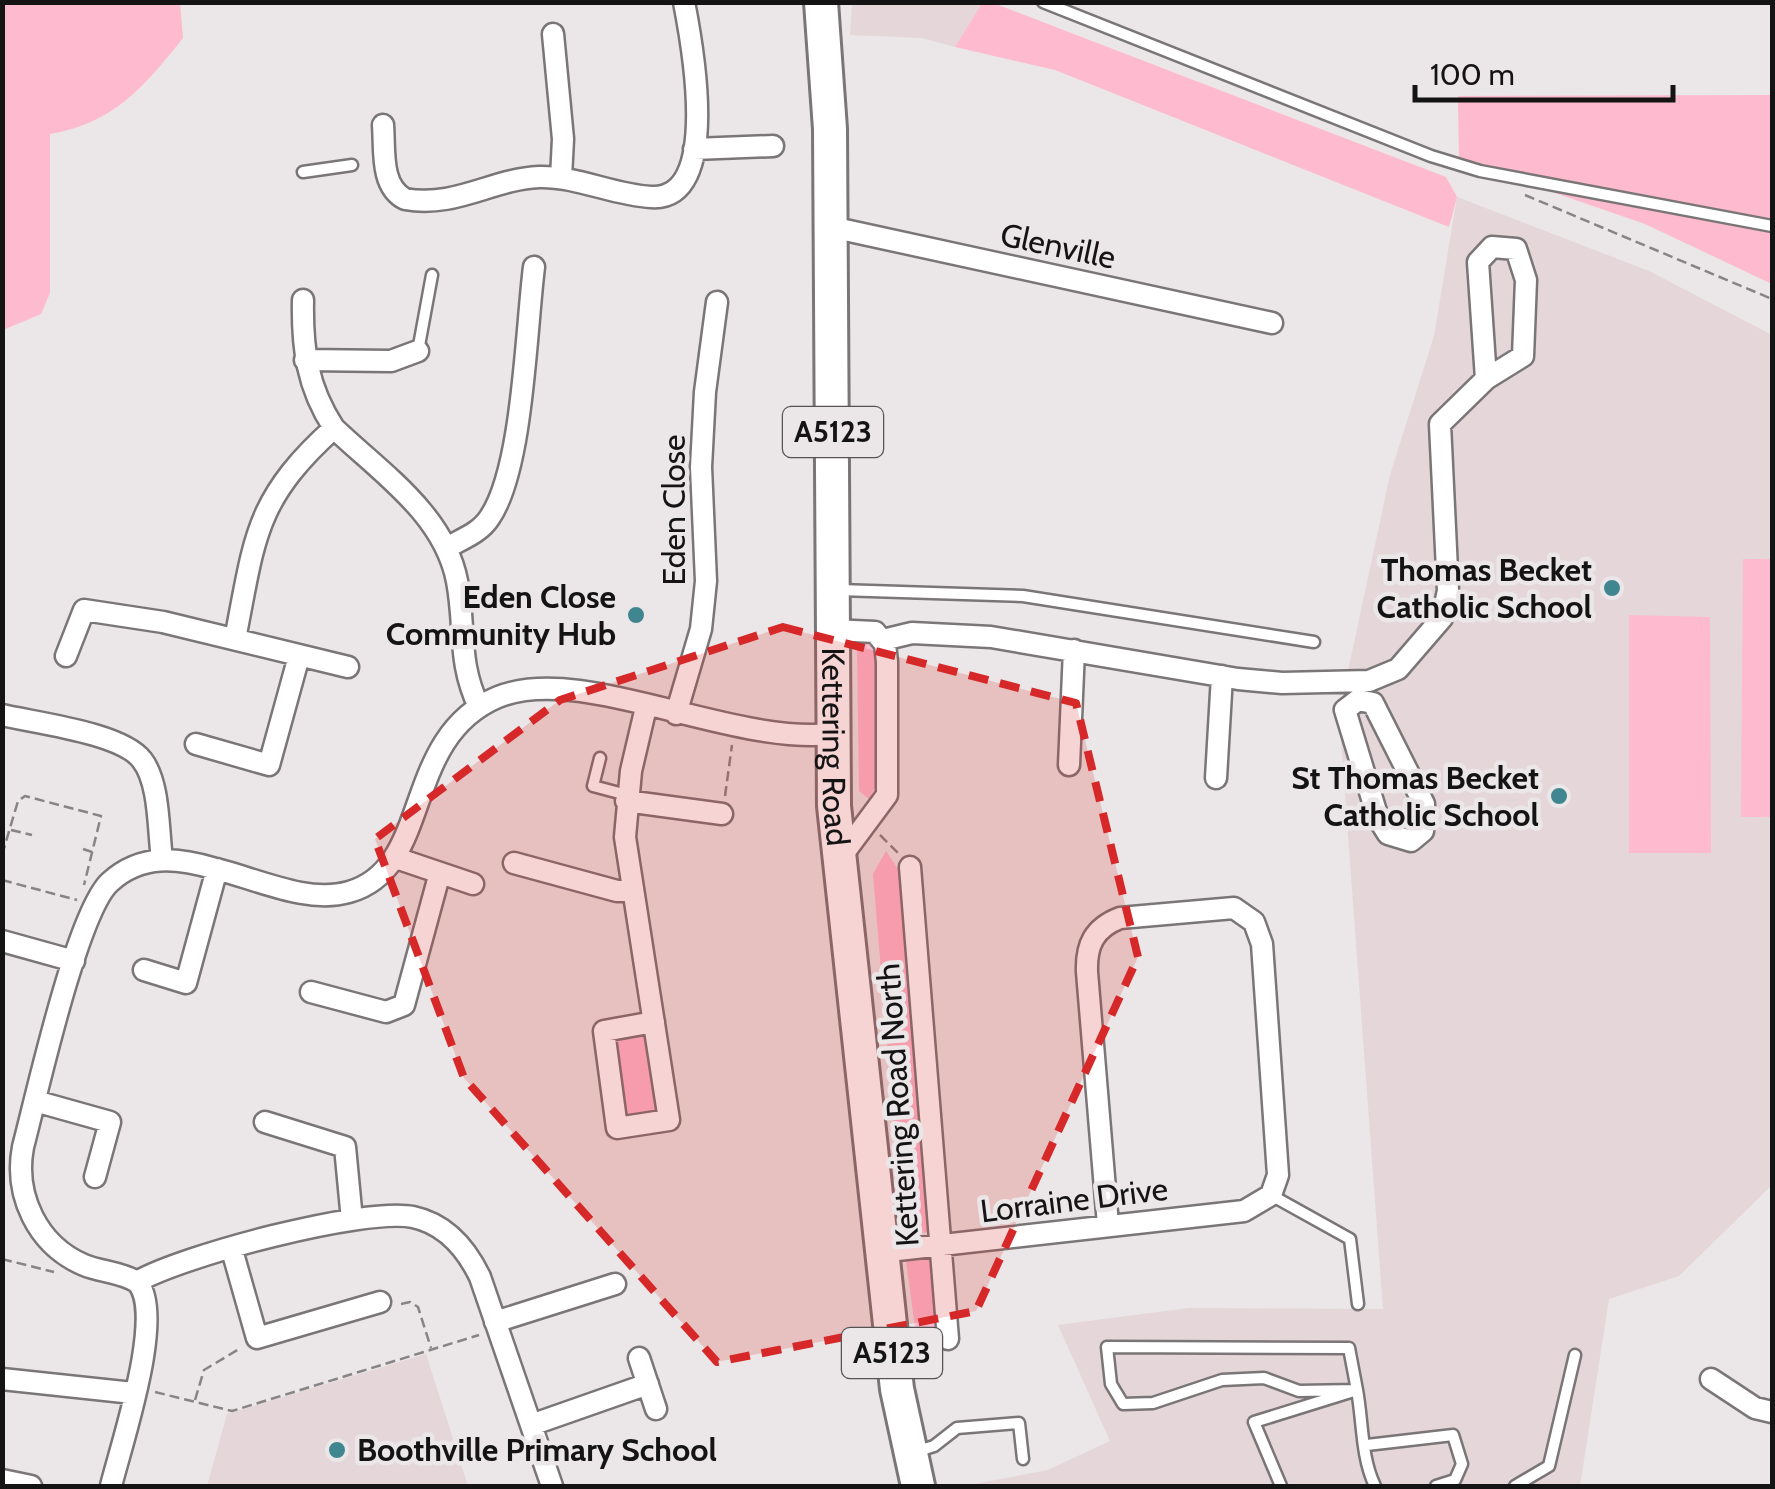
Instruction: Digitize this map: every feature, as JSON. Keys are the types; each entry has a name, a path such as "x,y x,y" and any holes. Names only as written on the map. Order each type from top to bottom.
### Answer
{"main road":[{"name":"Kettering Road","path":"821,2 831,227 834,806 880,1252 909,1454 918,1486"}],"street":[{"path":"383,125 378,162 391,188 405,199 467,197 526,178 561,178 661,197 686,181 694,149 696,77 684,2"},
{"path":"552,34 563,139 561,178"},
{"path":"694,149 774,146"},
{"name":"Glenville","path":"831,227 1272,323"},
{"path":"883,640 904,634 940,634 1074,650 1282,684 1359,688 1374,703 1424,804 1423,832 1411,841 1388,834 1378,818 1344,710 1359,688 1398,668 1442,618 1448,591 1440,424 1486,379 1522,356 1526,280 1516,249 1492,247 1478,262 1486,379"},
{"path":"446,548 483,526 502,491 512,456 534,267"},
{"path":"303,300 305,360 314,392 334,428 428,519 446,548 460,602 466,680 479,707"},
{"name":"Eden Close","path":"676,714 700,629 706,581 701,467 705,392 717,302"},
{"path":"305,360 392,362 418,350"},
{"path":"235,640 250,564 268,503 294,464 334,428"},
{"path":"66,656 84,610 348,667"},
{"path":"832,630 869,630 883,640"},
{"path":"838,861 875,814 888,789 883,640"},
{"path":"1069,765 1074,650"},
{"path":"196,744 270,765 299,656"},
{"path":"1216,778 1222,676"},
{"path":"110,1486 148,1314 144,1290 137,1282 93,1268 57,1248 37,1227 11,1158 35,1101 74,962 100,894 123,873 162,858 300,892 334,895 363,887 396,858 435,754 454,728 479,707 515,692 556,687 734,728 790,737 832,734"},
{"path":"646,708 627,798 625,838 632,891 654,1022 669,1120 617,1128 604,1031 654,1022"},
{"path":"2,715 108,740 133,750 148,771 162,858"},
{"path":"627,798 722,814"},
{"path":"834,806 875,814"},
{"path":"396,858 439,876 473,884"},
{"path":"514,863 632,891"},
{"name":"Kettering Road North","path":"910,866 948,1339"},
{"path":"144,970 186,984 217,869"},
{"path":"310,992 380,1011 404,1005 439,876"},
{"path":"1108,1225 1086,953 1099,930 1120,918 1221,906 1246,913 1254,922 1262,944 1278,1175 1271,1195"},
{"path":"2,941 74,962"},
{"path":"35,1101 110,1122 95,1177"},
{"path":"265,1122 345,1148 352,1220"},
{"name":"Lorraine Drive","path":"880,1252 1244,1210 1271,1195"},
{"path":"137,1282 160,1268 352,1220 399,1215 443,1230 472,1262 552,1486"},
{"path":"232,1250 257,1338 380,1302"},
{"path":"496,1326 615,1284"},
{"path":"639,1358 656,1409"},
{"path":"2,1379 134,1390"},
{"path":"1711,1379 1756,1408 1772,1412"},
{"path":"530,1425 648,1384"},
{"path":"2,1480 31,1486"}],"lane":[{"path":"1043,2 1431,156 1480,171 1772,226"},
{"path":"303,172 352,166"},
{"path":"418,350 432,275"},
{"path":"832,590 992,592 1314,642"},
{"path":"600,758 593,786 627,798"},
{"path":"1271,1195 1350,1240 1358,1304"},
{"path":"1356,1390 1299,1391 1264,1378 1222,1380 1153,1402 1123,1404 1112,1384 1107,1348 1348,1348 1367,1444 1366,1466 1376,1486"},
{"path":"1515,1486 1549,1466 1575,1355"},
{"path":"1281,1486 1254,1422 1356,1390"},
{"path":"909,1454 934,1446 957,1428 1019,1423 1023,1460"},
{"path":"1367,1444 1453,1434 1462,1464 1455,1480 1436,1486"}],"path":[{"path":"722,814 734,728"},
{"path":"2,855 18,801 24,796 101,816 84,885"},
{"path":"875,814 877,831 910,866"},
{"path":"10,829 32,835"},
{"path":"82,850 94,853"},
{"path":"2,880 79,901"},
{"path":"2,1259 62,1274 93,1268"},
{"path":"380,1302 391,1307 410,1302 418,1307 431,1350"},
{"path":"134,1390 232,1410 431,1350 496,1326"},
{"path":"194,1402 204,1370 257,1338"}],"highlighted area":[{"path":"783,627 1076,703 1138,957 976,1311 717,1362 464,1078 375,839 560,700"}],"shaded area":[{"path":"3,2 180,3 183,38 141,87 110,112 50,134 50,293 41,314 3,330"},
{"path":"852,3 982,3 955,47 922,38 850,35"},
{"path":"982,3 993,3 1446,177 1457,197 1449,227 1055,70 955,47"},
{"path":"1772,95 1772,284 1645,224 1459,160 1458,96"},
{"name":"St Thomas Becket Catholic School","path":"1457,197 1649,271 1772,335 1772,1185 1679,1276 1609,1299 1580,1486 964,1486 1048,1470 1110,1441 1058,1325 1189,1308 1383,1309 1339,713 1390,475 1434,336"},
{"path":"1743,559 1772,559 1772,817 1741,817"},
{"path":"1629,615 1710,617 1711,853 1629,853"},
{"path":"879,639 876,786 869,799 859,791 857,643"},
{"path":"886,851 901,874 932,1232 903,1234 873,874"},
{"path":"639,1033 649,1041 659,1104 654,1115 636,1122 624,1116 612,1042"},
{"path":"929,1259 941,1345 918,1349 906,1261"},
{"name":"Boothville Primary School","path":"426,1354 468,1486 207,1486 227,1414"}],"place":[{"name":"Thomas Becket Catholic School","path":"1612,588"},
{"name":"Eden Close Community Hub","path":"636,615"},
{"name":"St Thomas Becket Catholic School","path":"1559,796"},
{"name":"Boothville Primary School","path":"337,1450"}]}
